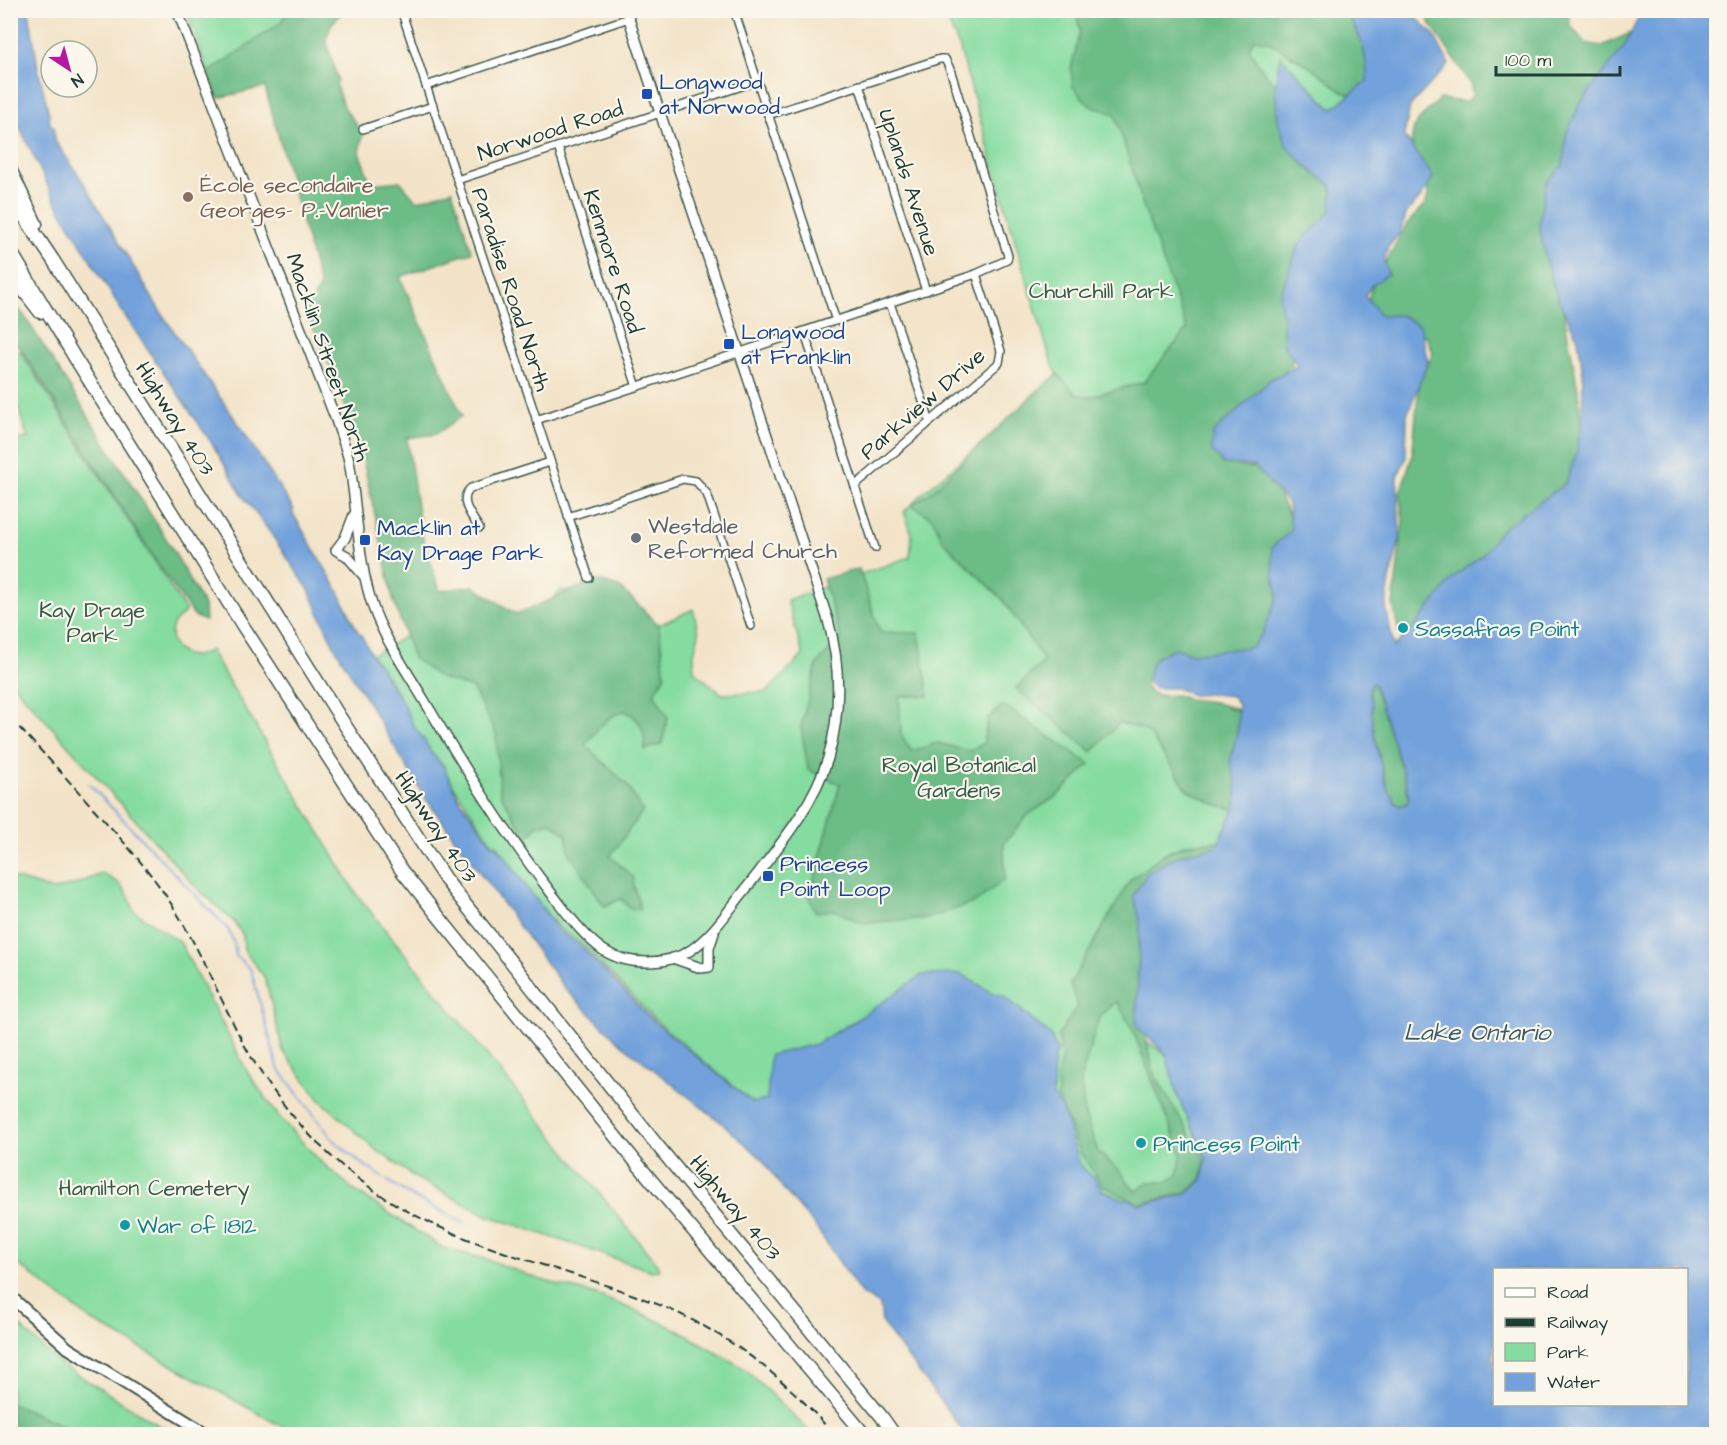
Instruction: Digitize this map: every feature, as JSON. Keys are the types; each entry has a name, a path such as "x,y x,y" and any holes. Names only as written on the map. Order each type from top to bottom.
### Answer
{"highway":[{"path":"10,169 53,260"},
{"name":"Highway 403","path":"10,196 53,260 255,584 445,879 657,1144 894,1434"},
{"path":"10,250 227,601 402,871 635,1161 864,1434"},
{"path":"10,273 75,358"}],"main road":[{"path":"10,1296 68,1348 207,1434"}],"street":[{"name":"Macklin Street North","path":"177,10 336,420 348,458 366,578 375,611 389,642 521,854 576,924 603,950 624,960 650,961 672,958"},
{"name":"Paradise Road North","path":"401,10 589,578"},
{"path":"734,10 836,321"},
{"path":"426,86 628,14 835,644 838,699 832,742 812,798 795,825 716,927 691,950 672,958"},
{"path":"536,420 926,291 1008,260 945,59 940,58 768,115"},
{"name":"Norwood Road","path":"457,180 757,81"},
{"name":"Uplands Avenue","path":"859,85 926,291"},
{"path":"363,129 433,106"},
{"name":"Kenmore Road","path":"558,147 637,387"},
{"name":"Parkview Drive","path":"855,486 996,366 1001,359 1001,351 976,274"},
{"path":"890,303 930,422"},
{"path":"804,331 875,548"},
{"path":"479,528 466,505 465,500 471,488 550,462"},
{"path":"568,517 683,479 696,481 706,494 751,626"},
{"path":"355,508 349,531 336,550 347,556 366,578"},
{"path":"672,958 701,968 709,967 709,948 716,927"}],"green space":[{"path":"186,10 317,11 208,73"},
{"path":"289,11 343,11 331,25 326,39 343,106 363,134 359,152 371,184 400,181 417,201 452,190 472,252 400,277 462,416 436,434 407,438 421,533 440,591 473,586 516,614 597,580 619,587 659,626 665,676 654,693 668,717 662,744 645,750 639,722 625,711 607,720 585,745 627,785 643,811 610,856 633,877 640,910 631,909 621,899 604,906 569,852 566,834 550,822 537,826 527,838 500,793 496,733 472,688 440,678 413,658 393,599 360,445 306,311 320,287 265,87 218,98 208,73 281,22"},
{"name":"Royal Botanical Gardens","path":"943,11 1337,11 1367,72 1272,338 1299,375 1241,399 1170,646 1136,692 1176,697 1193,704 1213,703 1236,708 1238,714 1236,814 1136,1035 1166,1054 1177,1095 1207,1159 1202,1180 1187,1194 1140,1205 1103,1191 1096,1180 1080,1165 1064,1114 1053,1094 1054,1043 1050,1035 1003,995 994,994 961,974 856,1020 816,1044 771,1055 767,1100 753,1103 652,1017 583,945 558,927 527,888 497,844 493,844 449,779 444,766 432,754 414,727 397,692 372,655 454,609 517,623 541,613 561,590 628,595 659,625 693,609 699,634 694,653 694,671 722,694 767,692 803,655 787,600 910,557 912,534 904,512 925,491 1059,378 1051,361 959,46"},
{"path":"1076,11 1349,11 1381,81 1359,98 1341,91 1318,72 1268,41 1254,39 1249,48 1257,63 1284,96 1347,201 1296,357 1233,434 1226,452 1240,467 1260,468 1277,491 1291,520 1295,538 1274,623 1246,654 1162,665 1146,682 1147,690 1158,696 1176,695 1188,699 1215,702 1239,712 1242,812 1214,804 1187,789 1150,735 1142,729 1119,723 1092,752 1016,688 1044,661 1003,600 943,541 933,519 912,505 931,492 1039,389 1058,374 1076,394 1089,397 1144,382 1187,329 1145,211 1115,114 1090,106 1073,87 1071,69 1080,31"},
{"path":"1422,11 1568,11 1570,25 1585,43 1602,46 1635,31 1551,246 1579,394 1581,437 1570,477 1534,517 1405,642 1399,634 1393,605 1403,521 1400,492 1412,457 1419,384 1433,353 1426,336 1405,332 1384,323 1368,301 1371,289 1399,237 1427,200 1426,181 1412,146 1415,126 1439,99 1467,102 1473,94 1469,81"},
{"path":"11,298 170,545 204,606 205,621 194,616 157,563 23,352 11,338"},
{"name":"Kay Drage Park","path":"20,351 186,611 173,625 171,634 175,647 187,655 195,656 210,650 357,895 660,1270 652,1271 486,1215 416,1178 375,1149 320,1100 283,1051 265,978 244,950 243,935 234,922 193,884 11,682 11,441 28,438 11,387 11,358"},
{"path":"859,569 880,632 919,633 929,696 899,696 901,734 911,751 938,743 969,751 983,744 988,718 1003,705 1090,764 1057,796 1029,814 1004,843 1005,879 976,902 929,918 862,923 834,910 816,912 809,898 840,784 808,770 801,727 817,664 841,639 823,579"},
{"path":"1372,683 1374,683 1406,782 1409,799 1401,806 1395,803 1388,790 1378,751 1371,718"},
{"path":"1231,840 1141,1014 1154,1074 1205,1160 1201,1179 1186,1192 1140,1204 1103,1186 1081,1154 1058,1097 1057,1080 1062,1055 1058,1036 1078,1005 1070,984 1130,880 1162,855 1186,844","holes":["1117,1001 1133,1031 1181,1154 1179,1173 1167,1182 1148,1182 1136,1192 1119,1170 1098,1152 1084,1112 1081,1079 1099,1018"]},
{"name":"Hamilton Cemetery","path":"103,873 121,885 134,911 180,942 248,1073 280,1118 319,1160 355,1191 443,1248 489,1260 541,1280 597,1295 682,1332 745,1369 812,1434 295,1434 91,1320 11,1259 11,877 53,890 77,884"},
{"path":"10,1317 59,1363 173,1434 11,1434"},
{"path":"10,1404 19,1406 81,1434 11,1434"}],"water":[{"name":"Lake Ontario","path":"1409,10 1434,35 1449,64 1410,106 1404,135 1433,177 1421,197 1407,212 1400,233 1388,247 1384,261 1388,274 1372,285 1365,295 1381,316 1401,315 1420,326 1428,362 1407,415 1406,458 1397,477 1400,539 1386,607 1394,647 1418,622 1453,578 1483,554 1502,529 1566,483 1577,451 1582,422 1583,374 1578,339 1559,301 1547,265 1539,225 1546,183 1563,165 1566,134 1581,102 1625,45 1642,11 1716,11 1716,1434 965,1434 882,1323 880,1305 861,1294 815,1226 784,1190 762,1159 723,1124 620,1043 565,989 426,799 334,646 309,590 242,495 213,445 123,313 56,203 11,109 11,11 29,11 39,72 39,99 45,99 50,124 54,127 55,141 82,180 160,311 239,425 294,510 292,512 339,592 359,634 375,661 382,667 414,727 444,767 458,797 493,845 497,846 557,929 581,946 650,1018 753,1103 767,1100 770,1055 816,1044 922,975 961,974 994,994 1003,995 1050,1035 1058,1051 1054,1057 1053,1094 1064,1114 1080,1165 1096,1180 1103,1191 1140,1205 1187,1194 1202,1180 1207,1159 1177,1095 1166,1054 1136,1026 1140,920 1133,896 1148,872 1177,856 1217,846 1236,805 1236,781 1230,762 1238,728 1238,705 1233,696 1193,695 1176,688 1155,688 1147,681 1153,662 1170,650 1177,648 1191,654 1252,647 1262,634 1278,596 1273,573 1272,547 1291,531 1288,503 1254,466 1223,464 1211,449 1213,433 1271,379 1298,366 1284,346 1283,317 1279,297 1299,244 1331,211 1332,186 1310,170 1287,147 1278,121 1275,87 1280,56 1332,109 1367,81 1362,43 1344,11","holes":["1372,683 1374,683 1406,782 1409,799 1401,806 1395,803 1388,790 1379,758 1369,691"]}],"waterway":[{"path":"89,784 228,929 236,956 251,970 278,1068 334,1141 361,1163 411,1196 464,1223"}],"railway":[{"path":"10,718 115,832 153,877 191,937 236,1030 257,1067 282,1103 326,1152 394,1204 431,1223 506,1253 624,1291 687,1317 711,1330 776,1377 833,1434"}],"place":[{"name":"Longwood at Norwood","path":"647,94"},
{"name":"École secondaire Georges- P.-Vanier","path":"188,197"},
{"name":"Longwood at Franklin","path":"729,344"},
{"name":"Westdale Reformed Church","path":"636,538"},
{"name":"Macklin at Kay Drage Park","path":"365,540"},
{"name":"Sassafras Point","path":"1403,628"},
{"name":"Princess Point Loop","path":"768,876"},
{"name":"Princess Point","path":"1141,1143"},
{"name":"War of 1812","path":"125,1225"}],"park label":[{"name":"Churchill Park","path":"1101,290"}]}
